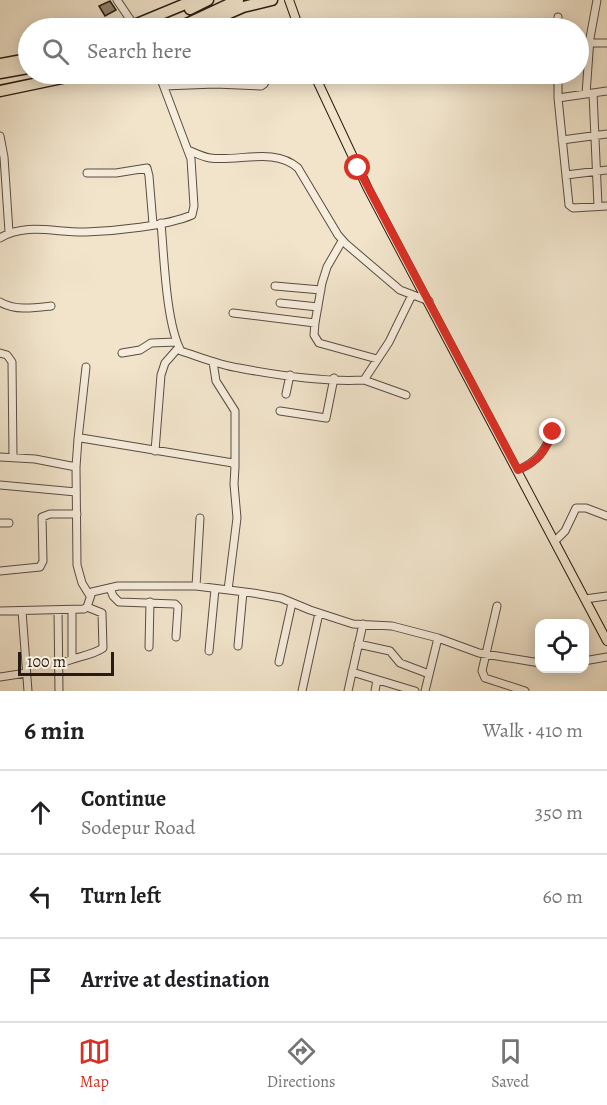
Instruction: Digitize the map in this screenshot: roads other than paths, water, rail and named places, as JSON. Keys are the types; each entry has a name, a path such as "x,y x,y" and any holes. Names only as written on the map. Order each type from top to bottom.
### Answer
{"highway":[{"path":"157,18 195,0"},
{"path":"162,18 208,0"},
{"path":"199,18 238,0"},
{"path":"218,18 243,7 272,0"},
{"path":"0,64 18,61"},
{"path":"0,73 18,70"},
{"path":"0,85 18,82"},
{"path":"0,91 34,84"}],"main road":[{"path":"288,0 295,18"},
{"path":"319,84 368,189 607,640"}],"street":[{"path":"117,0 129,18"},
{"path":"597,0 589,44 598,206"},
{"path":"589,44 607,43"},
{"path":"0,238 9,232 21,229 86,232 157,224 190,217 194,213 191,159 164,86 261,86 264,84"},
{"path":"558,84 569,206 573,208 607,206"},
{"path":"558,98 607,91"},
{"path":"562,140 607,134"},
{"path":"0,136 3,206 9,232"},
{"path":"188,150 210,158 282,158 289,162 298,168 342,241 400,290 429,302"},
{"path":"87,173 116,173 147,168 171,321 181,351 239,369 364,380 406,395"},
{"path":"566,175 607,170"},
{"path":"342,241 327,267 314,335 319,344 377,359"},
{"path":"275,286 321,290"},
{"path":"364,380 402,318 412,295"},
{"path":"0,302 8,307 16,308 51,306"},
{"path":"280,303 318,307"},
{"path":"233,313 315,322"},
{"path":"122,353 140,350 151,343 177,344"},
{"path":"155,451 161,375 165,363 177,344"},
{"path":"0,353 7,355 12,362 13,457"},
{"path":"213,362 216,381 235,411 234,484 237,518 228,590"},
{"path":"86,367 76,467 77,565 82,583 90,596"},
{"path":"286,394 290,375"},
{"path":"280,411 326,418 334,378"},
{"path":"518,470 532,464 546,448 553,432"},
{"path":"78,439 228,462 233,463 235,467"},
{"path":"0,457 35,459 76,467"},
{"path":"0,485 76,492"},
{"path":"555,541 565,531 576,508 585,508 607,516"},
{"path":"0,571 40,567 43,561 42,517 50,514 77,514"},
{"path":"196,586 200,518"},
{"path":"0,523 9,523"},
{"path":"87,607 90,596 97,590 196,586 281,598 353,624 392,626 486,654 535,662"},
{"path":"110,588 113,596 119,602 176,604 178,607 176,637"},
{"path":"209,651 215,589"},
{"path":"238,646 243,592"},
{"path":"585,599 607,596"},
{"path":"149,647 150,602"},
{"path":"279,662 292,603"},
{"path":"496,606 482,671 485,678 525,691"},
{"path":"0,611 72,610 87,607 102,613 104,646 101,651 72,658 59,664"},
{"path":"22,610 28,691"},
{"path":"58,610 59,691"},
{"path":"72,610 72,658"},
{"path":"302,691 318,613"},
{"path":"348,691 363,624"},
{"path":"425,691 438,638"},
{"path":"358,644 390,651 400,663 429,674"},
{"path":"589,660 607,657"},
{"path":"352,672 400,689 415,691"},
{"path":"0,677 26,673"},
{"path":"375,691 377,680"}]}
